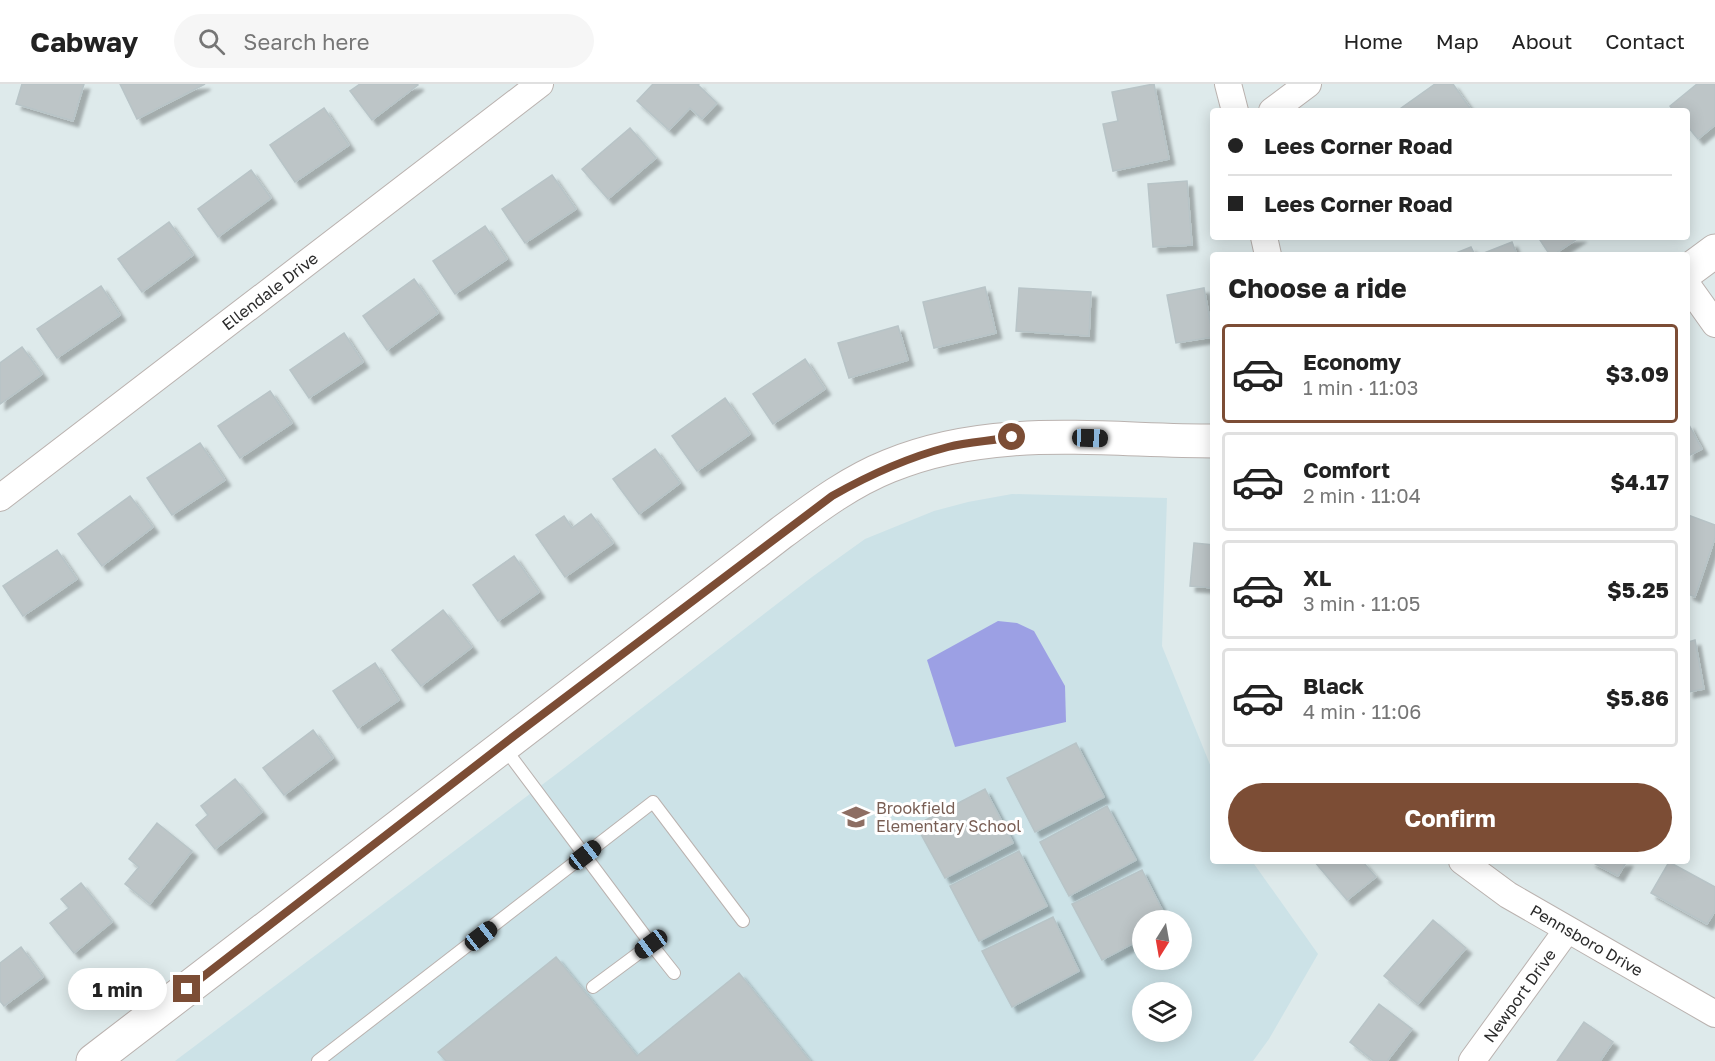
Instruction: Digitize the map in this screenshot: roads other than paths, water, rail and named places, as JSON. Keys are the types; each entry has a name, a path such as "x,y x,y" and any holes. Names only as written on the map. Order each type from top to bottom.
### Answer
{"street":[{"name":"Ellendale Drive","path":"0,498 540,84"},
{"path":"1228,84 1234,108"},
{"path":"1276,108 1308,84"},
{"path":"1690,270 1715,251"},
{"path":"1690,289 1715,324"},
{"path":"107,1054 502,745 832,496 889,466 950,447 1012,437 1210,441"},
{"name":"Pennsboro Drive","path":"1466,864 1508,895 1715,1014"},
{"name":"Newport Drive","path":"1472,1061 1567,930"}],"lane":[{"path":"502,745 674,973"},
{"path":"318,1061 653,802 743,921"},
{"path":"593,987 651,944"}],"place":[{"name":"Brookfield Elementary School","path":"856,817"}]}
